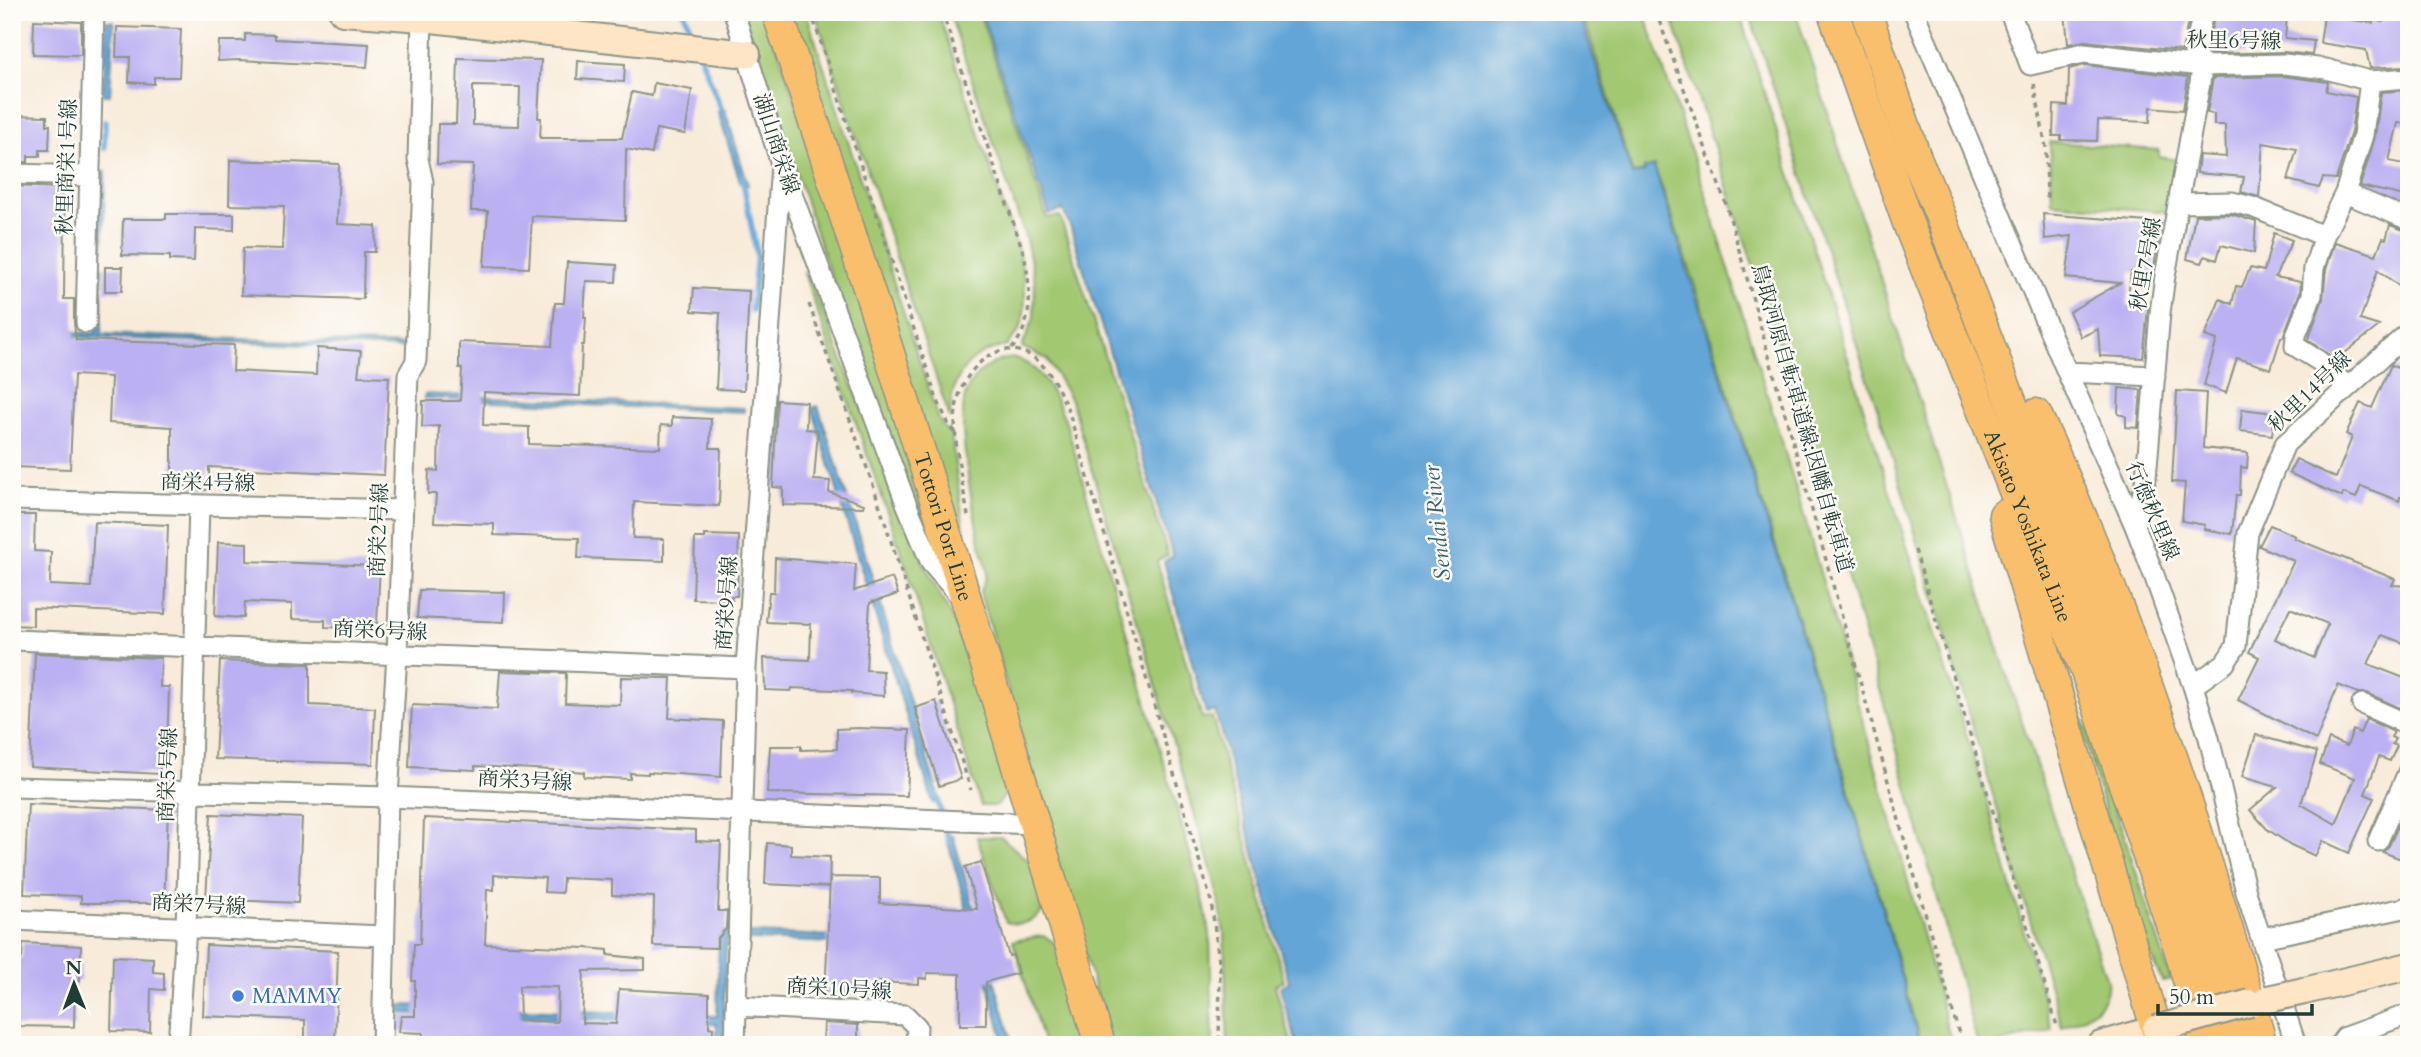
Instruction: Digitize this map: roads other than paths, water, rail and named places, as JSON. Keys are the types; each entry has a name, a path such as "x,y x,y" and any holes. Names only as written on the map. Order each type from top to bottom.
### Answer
{"main road":[{"name":"Tottori Port Line","path":"777,12 856,250 967,603 1100,1045"},
{"name":"Akisato Yoshikata Line","path":"1833,12 1909,226 2087,674 2180,951 2207,1045"},
{"name":"Akisato Yoshikata Line","path":"1866,12 1915,155 2141,743 2236,1045"},
{"path":"1940,215 2038,418 2108,582 2259,1001 2262,1045"},
{"path":"1909,226 2026,583 2158,1037"}],"street":[{"name":"秋里商栄1号線","path":"86,323 94,12"},
{"path":"343,12 747,54"},
{"name":"湖山商栄線","path":"734,12 781,164 906,503 931,563 967,603"},
{"name":"行徳秋里線","path":"1914,12 2135,526 2193,686 2209,738 2246,892 2296,1045"},
{"name":"秋里6号線","path":"2011,12 2030,65 2084,53 2202,66 2284,64 2326,69 2370,81 2409,78"},
{"name":"秋里7号線","path":"2135,526 2146,478 2162,301 2202,66 2194,53 2203,12"},
{"name":"商栄2号線","path":"382,1045 388,797 397,654 408,375 416,361 422,209 423,182 418,159 422,19"},
{"path":"2347,386 2319,361 2295,346 2296,335 2312,295 2314,268 2324,236 2345,193 2362,135 2370,81"},
{"name":"商栄9号線","path":"735,1045 746,668 781,164"},
{"path":"12,174 90,176"},
{"path":"2345,193 2409,220"},
{"path":"2180,202 2232,202 2252,207 2324,236"},
{"name":"秋里14号線","path":"2193,686 2225,663 2236,646 2248,533 2285,444 2347,386 2407,336"},
{"path":"2067,372 2155,376"},
{"name":"商栄4号線","path":"12,500 402,510"},
{"name":"商栄5号線","path":"178,1045 186,927 199,506"},
{"name":"商栄6号線","path":"12,640 746,668"},
{"path":"2362,704 2409,725"},
{"path":"2378,841 2409,770"},
{"name":"商栄3号線","path":"12,787 388,797 1035,824"},
{"path":"2262,938 2409,907"},
{"name":"商栄7号線","path":"12,920 383,936"},
{"path":"2101,1045 2158,1037 2259,1001 2409,966"},
{"name":"商栄10号線","path":"736,1006 905,1015 917,1027 916,1045"},
{"path":"2339,1045 2346,1037 2409,1014"}],"water":[{"name":"Sendai River","path":"981,12 1579,12 1632,175 1645,172 1644,169 1654,166 1792,604 1920,1045 1297,1045 1280,987 1289,982 1215,711 1206,713 1164,562 1173,556 1070,226 1063,210 1049,214"},
{"path":"106,21 114,21 110,95 103,95"},
{"path":"725,110 748,185 741,184 718,112"},
{"path":"99,172 105,172 103,250 97,249"},
{"path":"97,267 102,267 102,334 406,345 406,348 12,335 12,330 96,333"},
{"path":"425,394 744,408 744,412 424,398"},
{"path":"818,406 940,801 933,803 812,408"},
{"path":"946,836 953,836 1013,1045 1005,1045 978,948 726,939 723,1045 716,1045 717,1024 398,1013 399,1005 717,1016 719,932 976,941"}],"waterway":[{"path":"684,12 695,41"},
{"path":"701,57 724,116"},
{"path":"104,148 105,121"},
{"path":"742,176 757,255 752,310"},
{"path":"936,795 949,842"}],"place":[{"name":"MAMMY","path":"238,996"}]}
